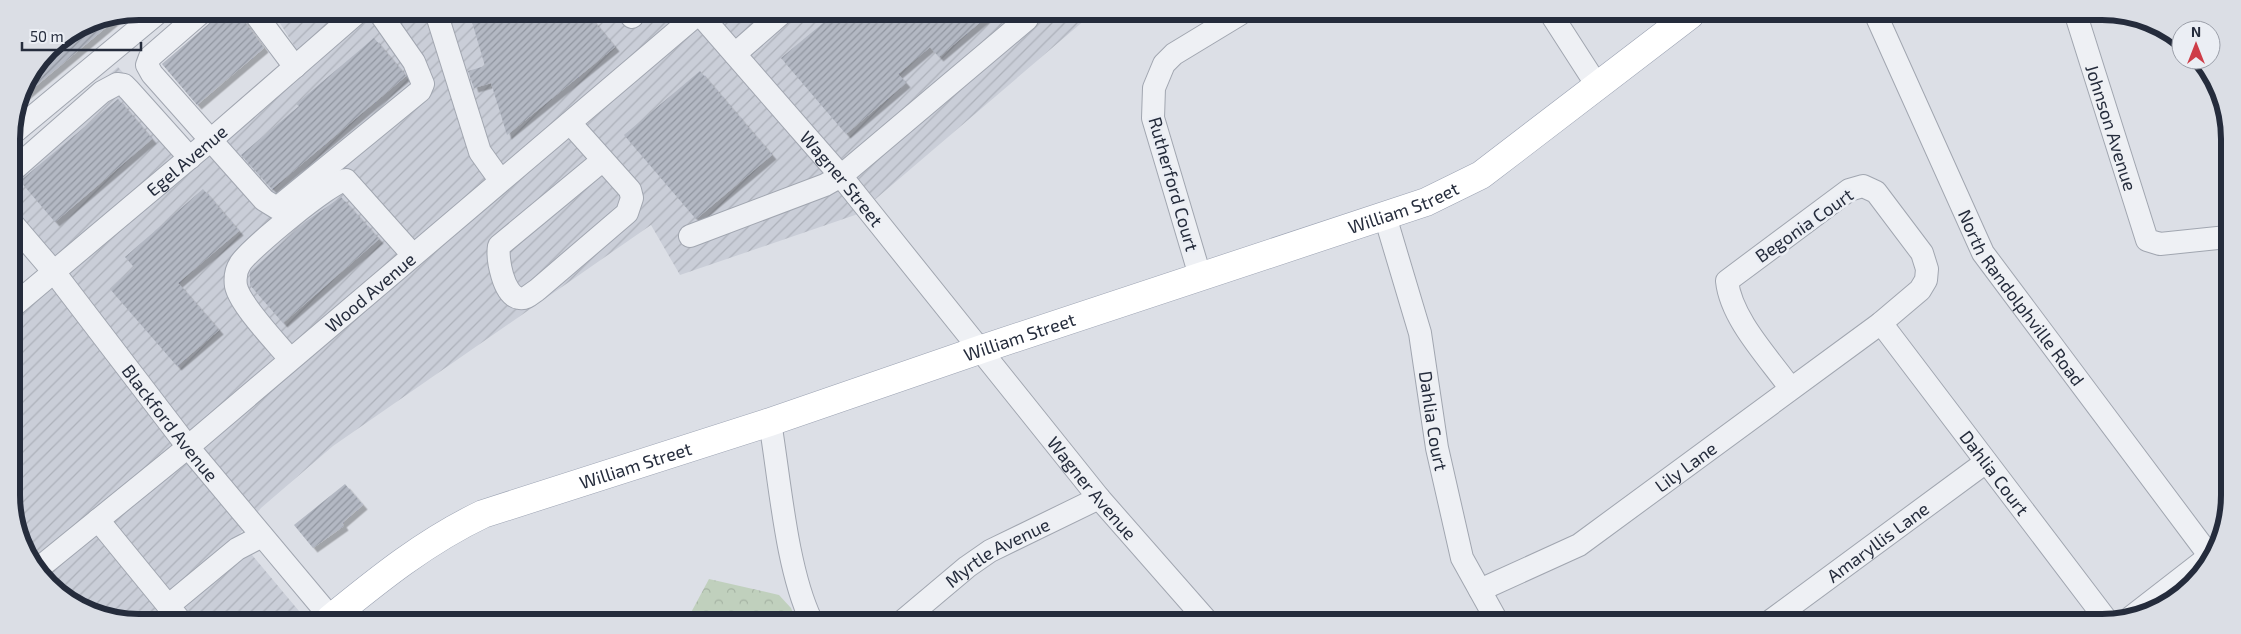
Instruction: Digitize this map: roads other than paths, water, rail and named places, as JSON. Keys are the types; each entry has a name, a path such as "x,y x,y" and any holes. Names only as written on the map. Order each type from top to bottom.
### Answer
{"main road":[{"name":"William Street","path":"336,614 414,553 446,532 483,514 770,422 982,349 1426,202 1481,175 1684,20"}],"street":[{"path":"21,127 149,20"},
{"path":"193,20 150,57 147,65 152,74 264,200 277,208 420,91 423,84 414,62 385,20"},
{"path":"259,20 295,67"},
{"name":"Egel Avenue","path":"20,300 212,140 349,20"},
{"path":"439,20 480,152 500,180"},
{"name":"Wood Avenue","path":"43,565 188,447 500,180 691,20"},
{"name":"Wagner Street","path":"705,20 841,176 982,349"},
{"path":"735,54 774,20"},
{"path":"690,236 825,185 841,176 1028,20"},
{"name":"Rutherford Court","path":"1200,276 1153,118 1154,88 1164,64 1174,54 1230,20"},
{"path":"1555,20 1598,87"},
{"name":"North Randolphville Road","path":"1878,20 1983,253 2207,552"},
{"name":"Johnson Avenue","path":"2078,20 2147,240 2160,244 2221,238"},
{"path":"20,163 102,92 116,84 124,85 190,158"},
{"path":"570,123 600,163 620,178 630,190 632,198 627,213 527,297 520,299 515,296 506,285 497,256 500,246 600,163"},
{"path":"290,359 241,299 236,287 236,277 240,262 267,238 334,184 346,180 413,255"},
{"name":"Begonia Court","path":"1791,389 1737,314 1728,295 1727,281 1849,190 1863,186 1876,192 1922,254 1928,269 1926,280 1920,290 1880,323"},
{"name":"Dahlia Court","path":"1385,216 1420,333 1437,448 1462,558 1493,614"},
{"name":"Blackford Avenue","path":"20,232 54,272 188,447 328,614"},
{"name":"Dahlia Court","path":"1880,323 2102,614"},
{"name":"Lily Lane","path":"1480,590 1579,545 1880,323"},
{"name":"Wagner Avenue","path":"982,349 1099,498 1201,614"},
{"path":"770,422 797,578 809,614"},
{"name":"Amaryllis Lane","path":"1780,614 1986,462"},
{"name":"Myrtle Avenue","path":"911,614 967,567 990,551 1099,498"},
{"path":"98,520 173,612 237,549 262,536"},
{"path":"2146,606 2198,565"}]}
